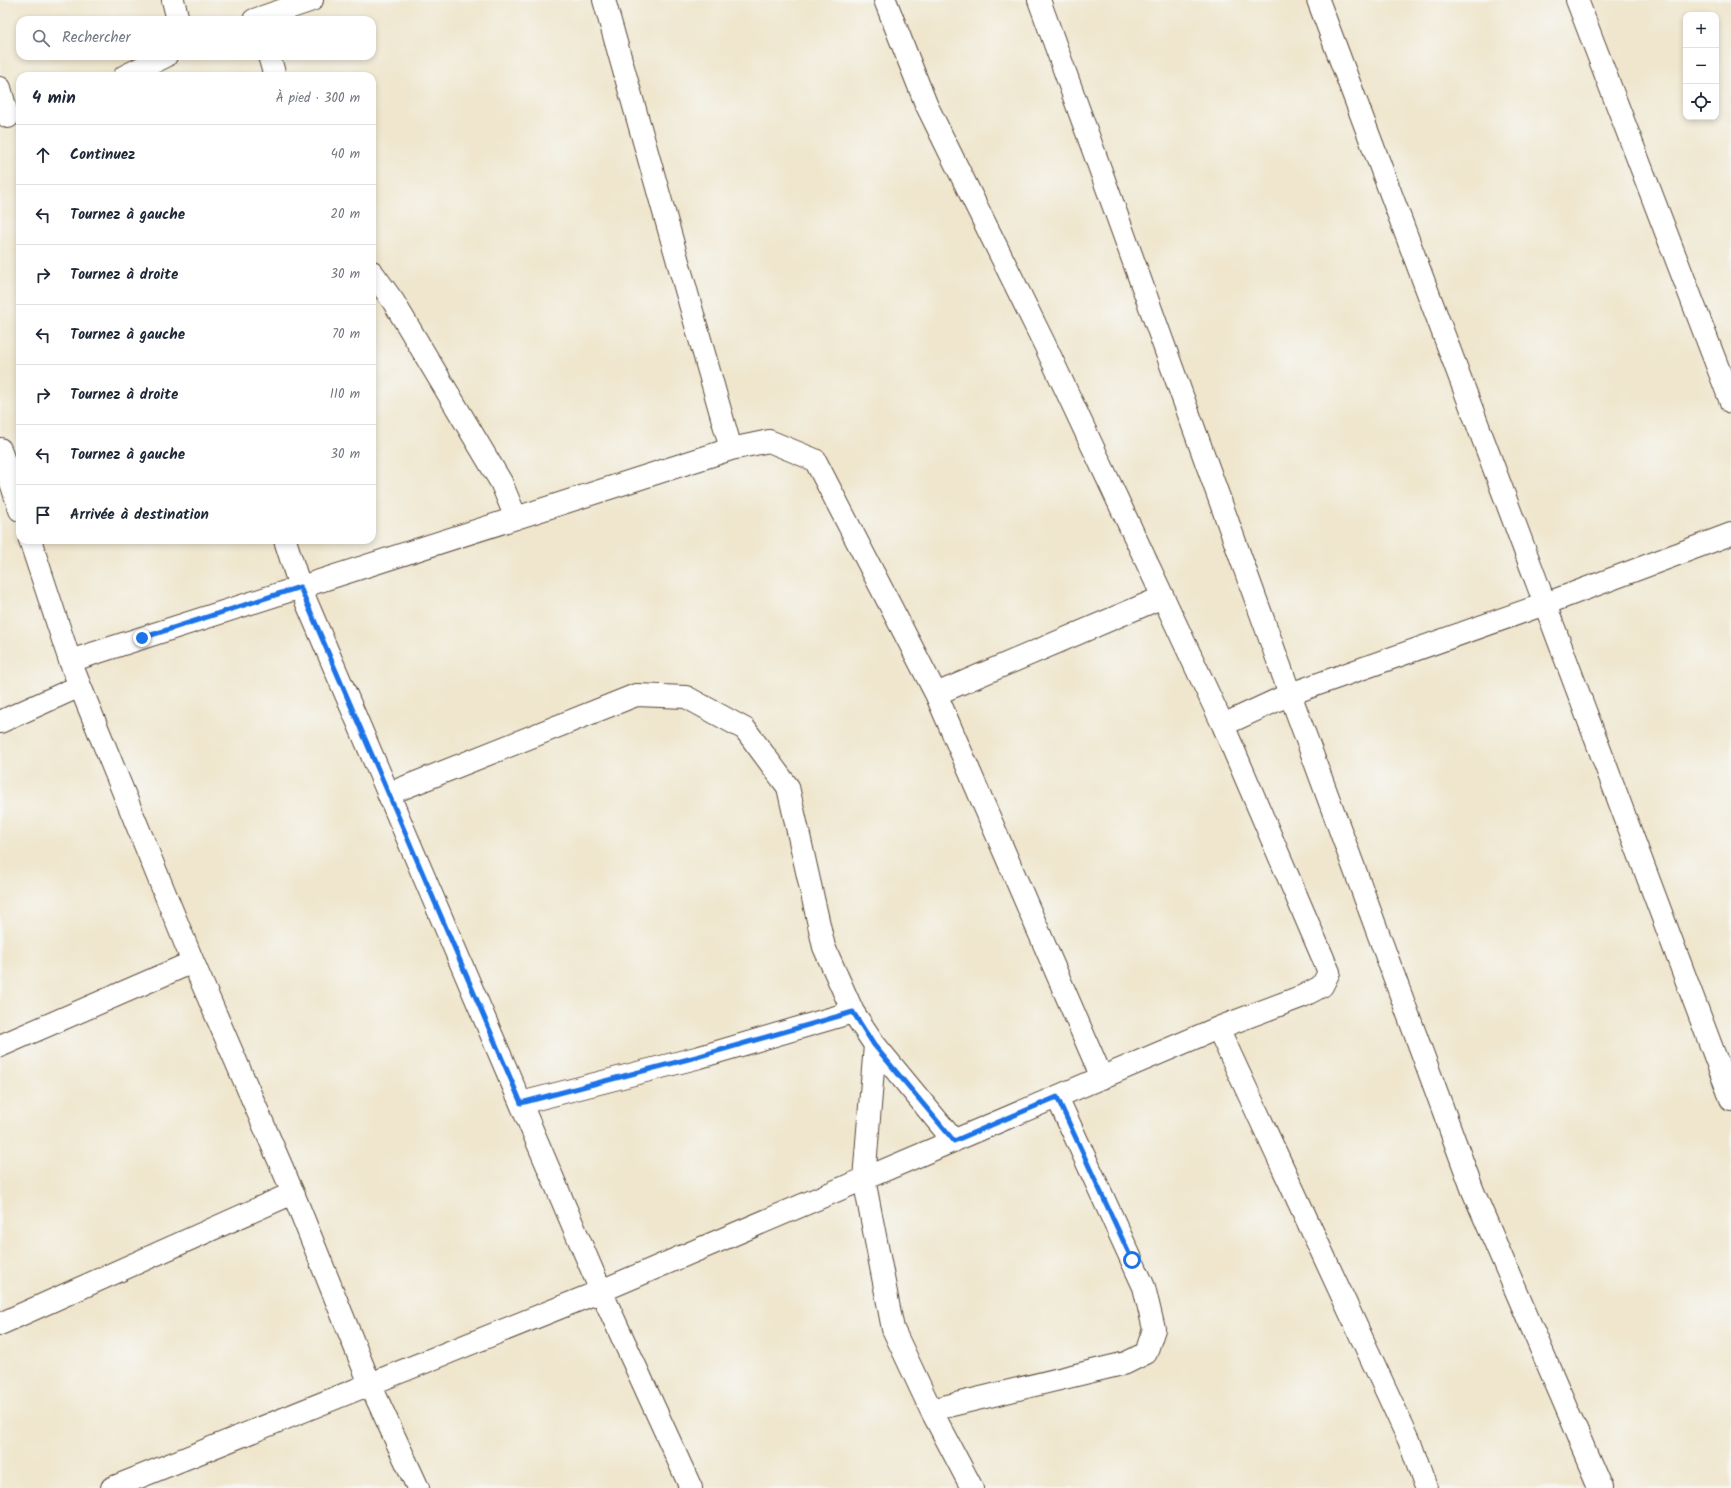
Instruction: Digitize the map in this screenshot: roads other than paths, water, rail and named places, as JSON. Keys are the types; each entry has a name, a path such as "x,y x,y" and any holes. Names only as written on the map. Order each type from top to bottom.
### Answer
{"street":[{"path":"173,0 177,16"},
{"path":"267,16 312,0"},
{"path":"604,0 731,449"},
{"path":"112,1488 601,1291 1218,1028 1303,996 1322,986 1329,972 1223,725 1044,343 926,104 885,0"},
{"path":"1039,0 1290,694 1474,1191 1601,1488"},
{"path":"1318,0 1731,1099"},
{"path":"1577,0 1731,402"},
{"path":"137,72 159,60"},
{"path":"270,60 274,72"},
{"path":"0,88 9,117"},
{"path":"376,278 393,301 494,469 516,518"},
{"path":"70,661 731,449 770,441 815,460 936,694 1102,1078"},
{"path":"0,449 16,498"},
{"path":"1223,725 1290,694 1545,604 1731,534"},
{"path":"31,544 70,661 193,962 293,1193 370,1384 418,1488"},
{"path":"286,544 300,587 601,1291 691,1488"},
{"path":"936,694 1163,597"},
{"path":"0,722 80,686"},
{"path":"388,794 636,695 686,697 745,729 788,787 824,947 853,1012 874,1045 954,1141"},
{"path":"0,1046 193,962"},
{"path":"521,1103 700,1056 853,1012"},
{"path":"1218,1028 1409,1440 1426,1488"},
{"path":"874,1045 864,1179 893,1329 931,1410 972,1488"},
{"path":"931,1410 1126,1363 1146,1353 1154,1329 1144,1287 1057,1097"},
{"path":"0,1324 293,1193"}]}
